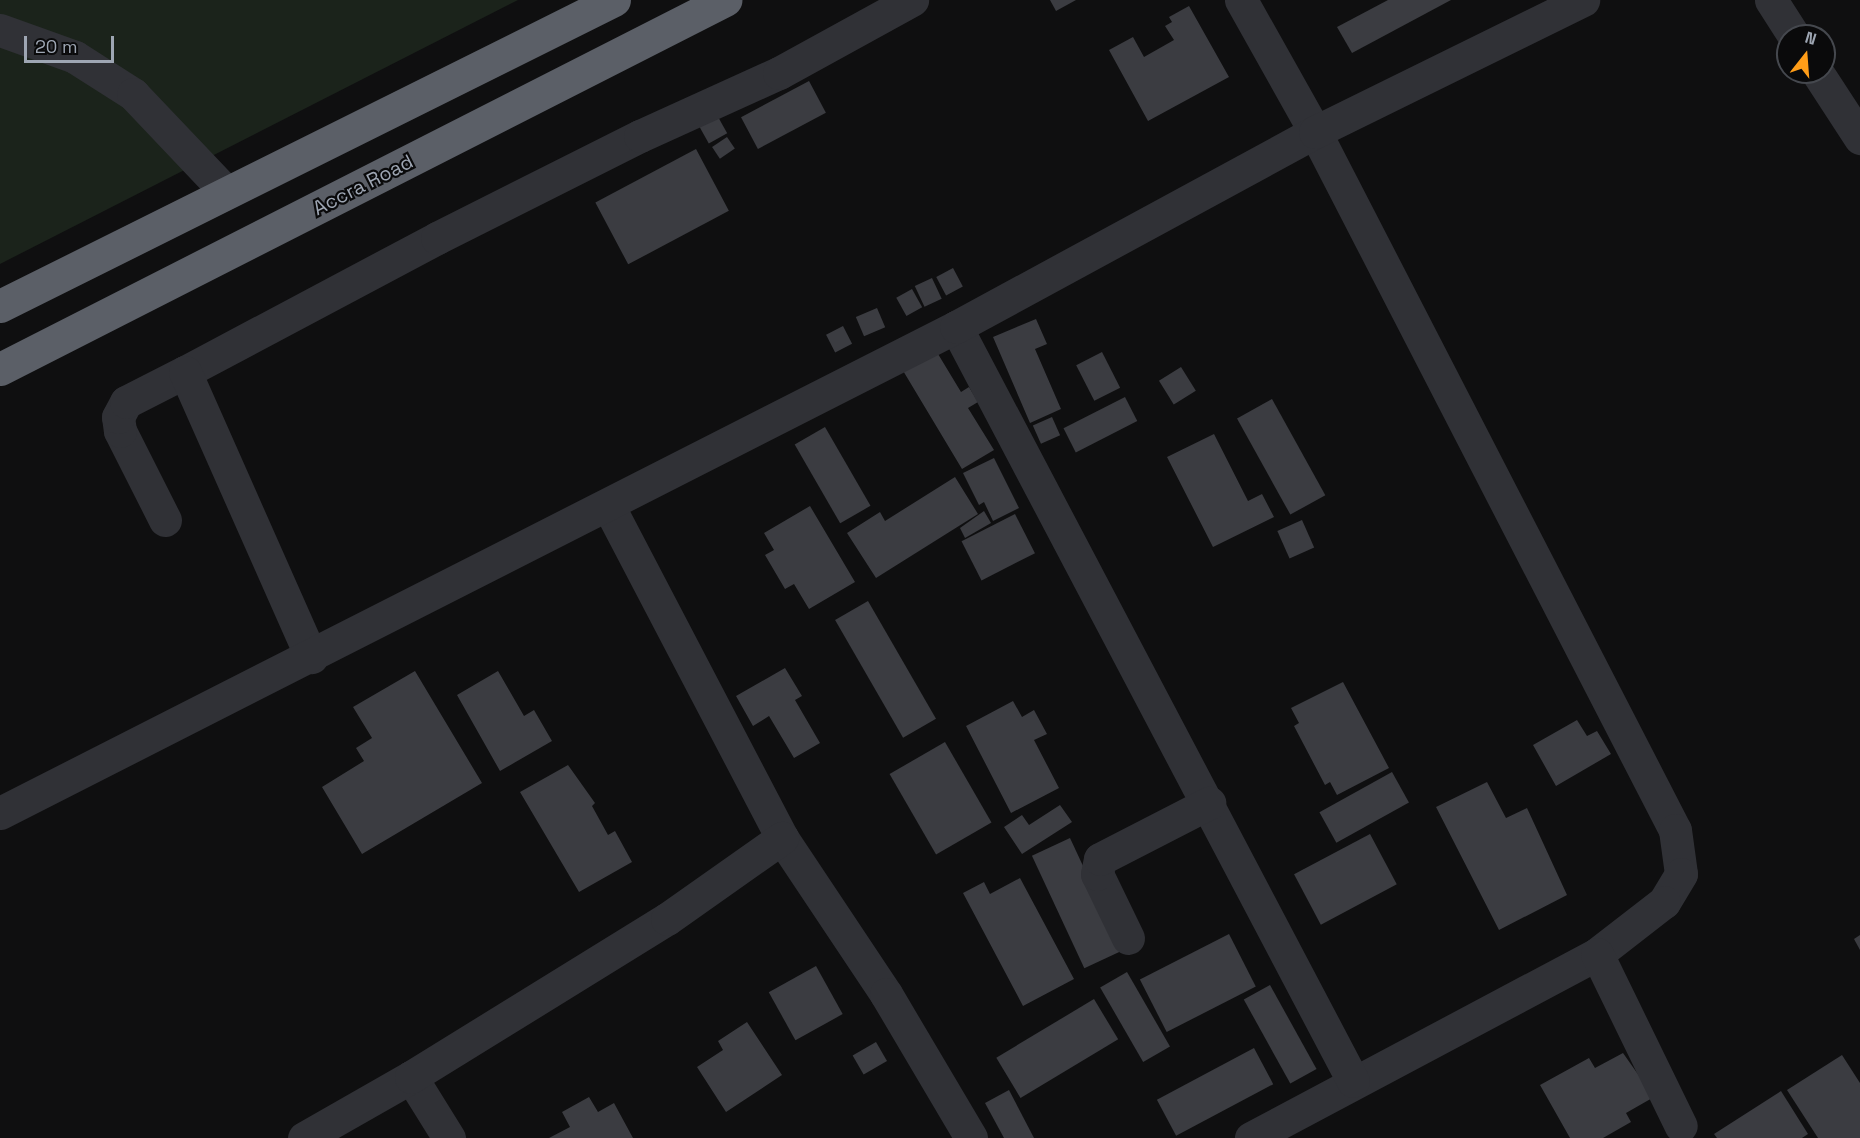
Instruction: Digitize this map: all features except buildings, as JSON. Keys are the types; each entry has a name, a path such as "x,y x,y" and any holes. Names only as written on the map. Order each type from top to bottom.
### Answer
{"highway":[{"path":"0,306 614,0"},
{"name":"Accra Road","path":"0,369 725,0"}],"street":[{"path":"165,520 120,431 118,417 126,402 469,222 640,136 779,73 912,0"},
{"path":"1241,0 1315,132 1675,830 1681,874 1664,902 1597,954 1353,1081 1251,1138"},
{"path":"0,813 311,657 956,327 1315,132 1583,0"},
{"path":"1771,0 1786,24"},
{"path":"0,30 75,57 133,94 226,192"},
{"path":"1825,84 1860,138"},
{"path":"956,327 1209,803 1353,1081"},
{"path":"185,372 311,657"},
{"path":"608,505 782,838 886,994 971,1138"},
{"path":"1128,938 1097,874 1100,859 1209,803"},
{"path":"304,1138 411,1077 667,919 782,838"},
{"path":"1597,954 1682,1126"},
{"path":"411,1077 449,1138"}],"shaded area":[{"path":"0,0 518,0 0,264"}]}
